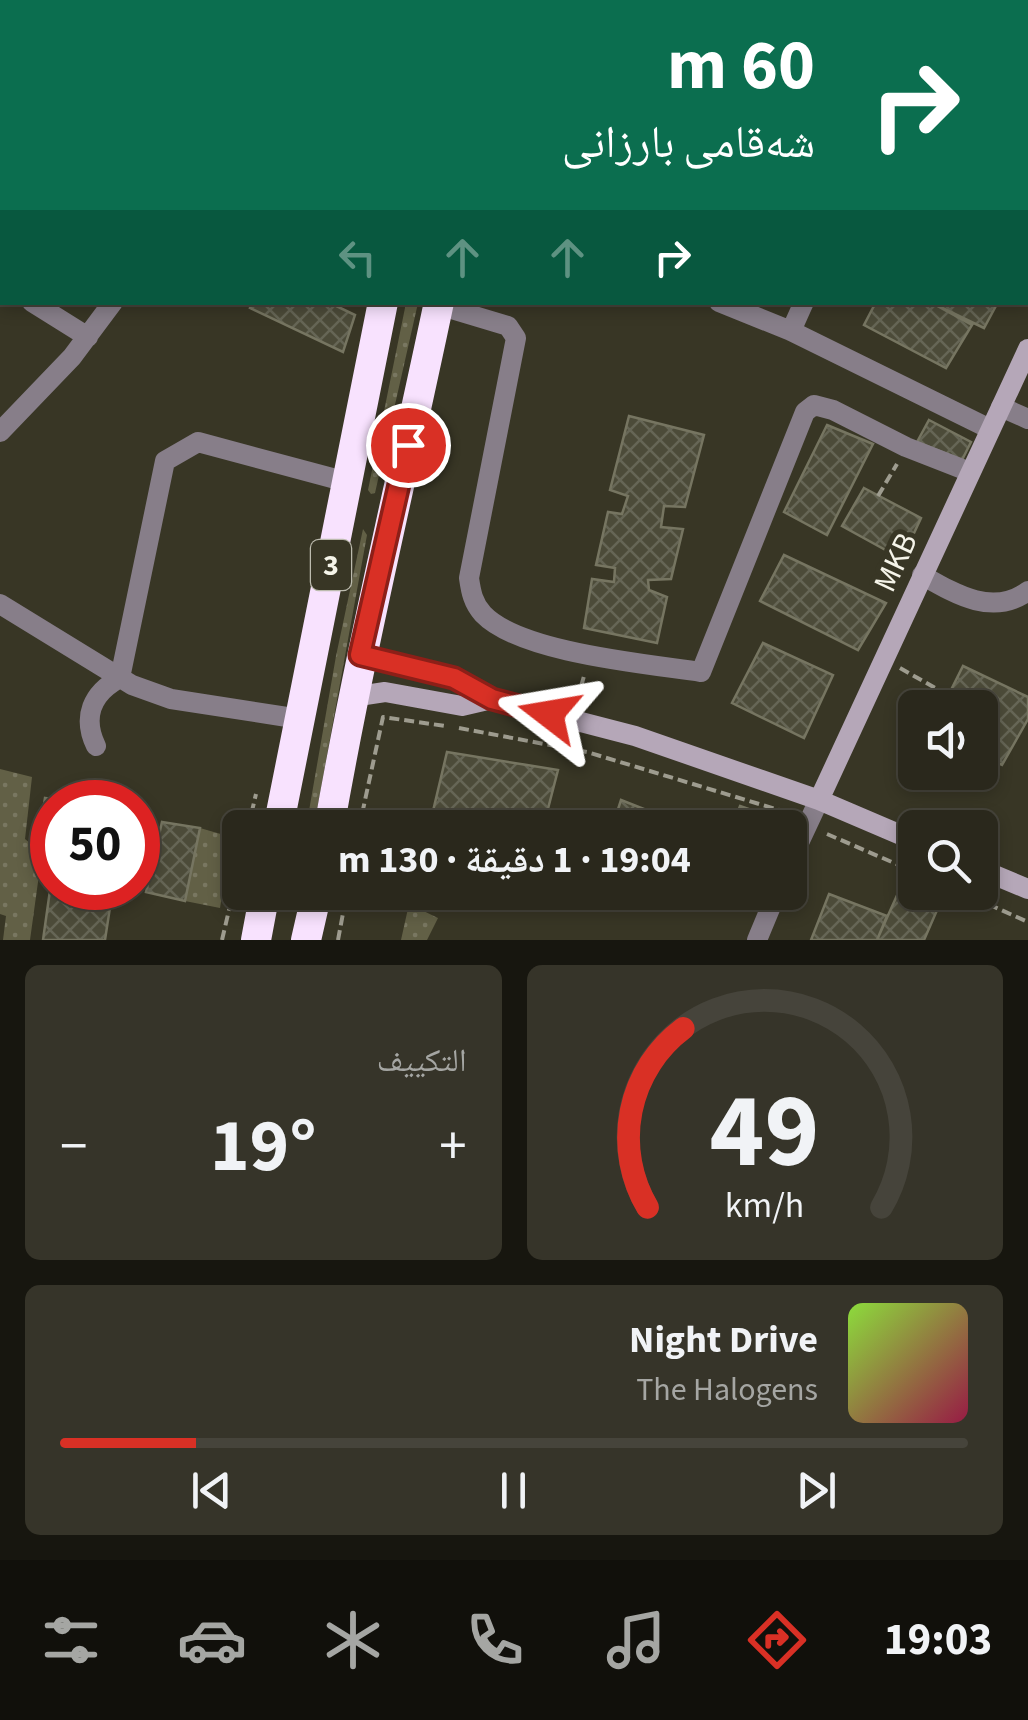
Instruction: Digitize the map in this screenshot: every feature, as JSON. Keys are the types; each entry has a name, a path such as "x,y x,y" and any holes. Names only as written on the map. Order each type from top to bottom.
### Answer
{"highway":[{"name":"3","path":"282,810 345,495 378,305"},
{"name":"3","path":"332,810 360,655 438,305"},
{"path":"345,495 394,515"},
{"path":"256,940 262,910"},
{"path":"306,940 313,910"}],"main road":[{"name":"MKB","path":"819,800 1028,349"},
{"path":"360,655 454,678 492,699 635,736 819,800 898,834"},
{"path":"352,697 385,692 462,706 492,699"},
{"path":"998,876 1028,889"}],"street":[{"path":"37,305 88,338"},
{"path":"0,432 88,338 111,305"},
{"path":"441,305 508,326 516,338 469,578 473,600 485,617 537,641 590,655 701,672 805,412 814,405 970,472"},
{"path":"726,305 791,331 990,429"},
{"path":"791,331 803,305"},
{"path":"1001,407 1028,418"},
{"path":"96,746 90,733 91,706 98,694 120,678 165,462 198,442 345,495"},
{"path":"922,575 963,598 998,603 1028,591"},
{"path":"0,604 120,678 171,700 300,719"},
{"path":"807,822 819,800"},
{"path":"757,940 770,910"}],"path":[{"path":"878,496 906,447"},
{"path":"571,720 590,655"},
{"path":"883,659 937,689"},
{"path":"363,810 383,717 587,752 778,810"},
{"path":"807,822 898,865"},
{"path":"998,909 1028,922"},
{"path":"222,940 229,910"},
{"path":"338,940 344,910"}],"shaded area":[{"path":"406,305 418,305 375,493 368,490"},
{"path":"363,529 367,535 317,810 309,810"},
{"path":"0,769 32,777 25,839 30,843 30,910 34,910 30,940 3,940 6,916 0,914"},
{"path":"200,828 222,834 220,908 185,901"},
{"path":"408,910 421,910 438,918 427,940 401,940"}],"building":[{"path":"334,305 355,315 343,352 250,308"},
{"path":"874,305 935,305 972,325 946,368 864,325"},
{"path":"936,305 996,305 984,328"},
{"path":"629,416 704,435 685,507 664,506 661,527 683,529 671,579 648,580 649,590 667,597 657,643 584,628 592,579 614,582 615,568 596,565 608,512 622,514 628,496 610,490"},
{"path":"929,420 971,442 962,460 917,442"},
{"path":"827,425 873,444 827,535 784,512"},
{"path":"864,488 921,518 902,559 842,526"},
{"path":"784,555 886,603 858,650 760,601"},
{"path":"763,643 833,675 804,738 732,703"},
{"path":"963,666 1028,697 1028,719 1002,765 998,763 998,690 951,690"},
{"path":"447,752 558,770 548,810 433,810"},
{"path":"621,800 646,810 618,810"},
{"path":"162,822 200,828 185,901 160,895"},
{"path":"898,893 898,910 937,910 924,940 877,940"},
{"path":"829,894 887,916 877,940 811,940"},
{"path":"47,910 110,910 105,940 43,940"}],"route":[{"path":"408,445 360,655 454,678 492,699 549,714"}]}
